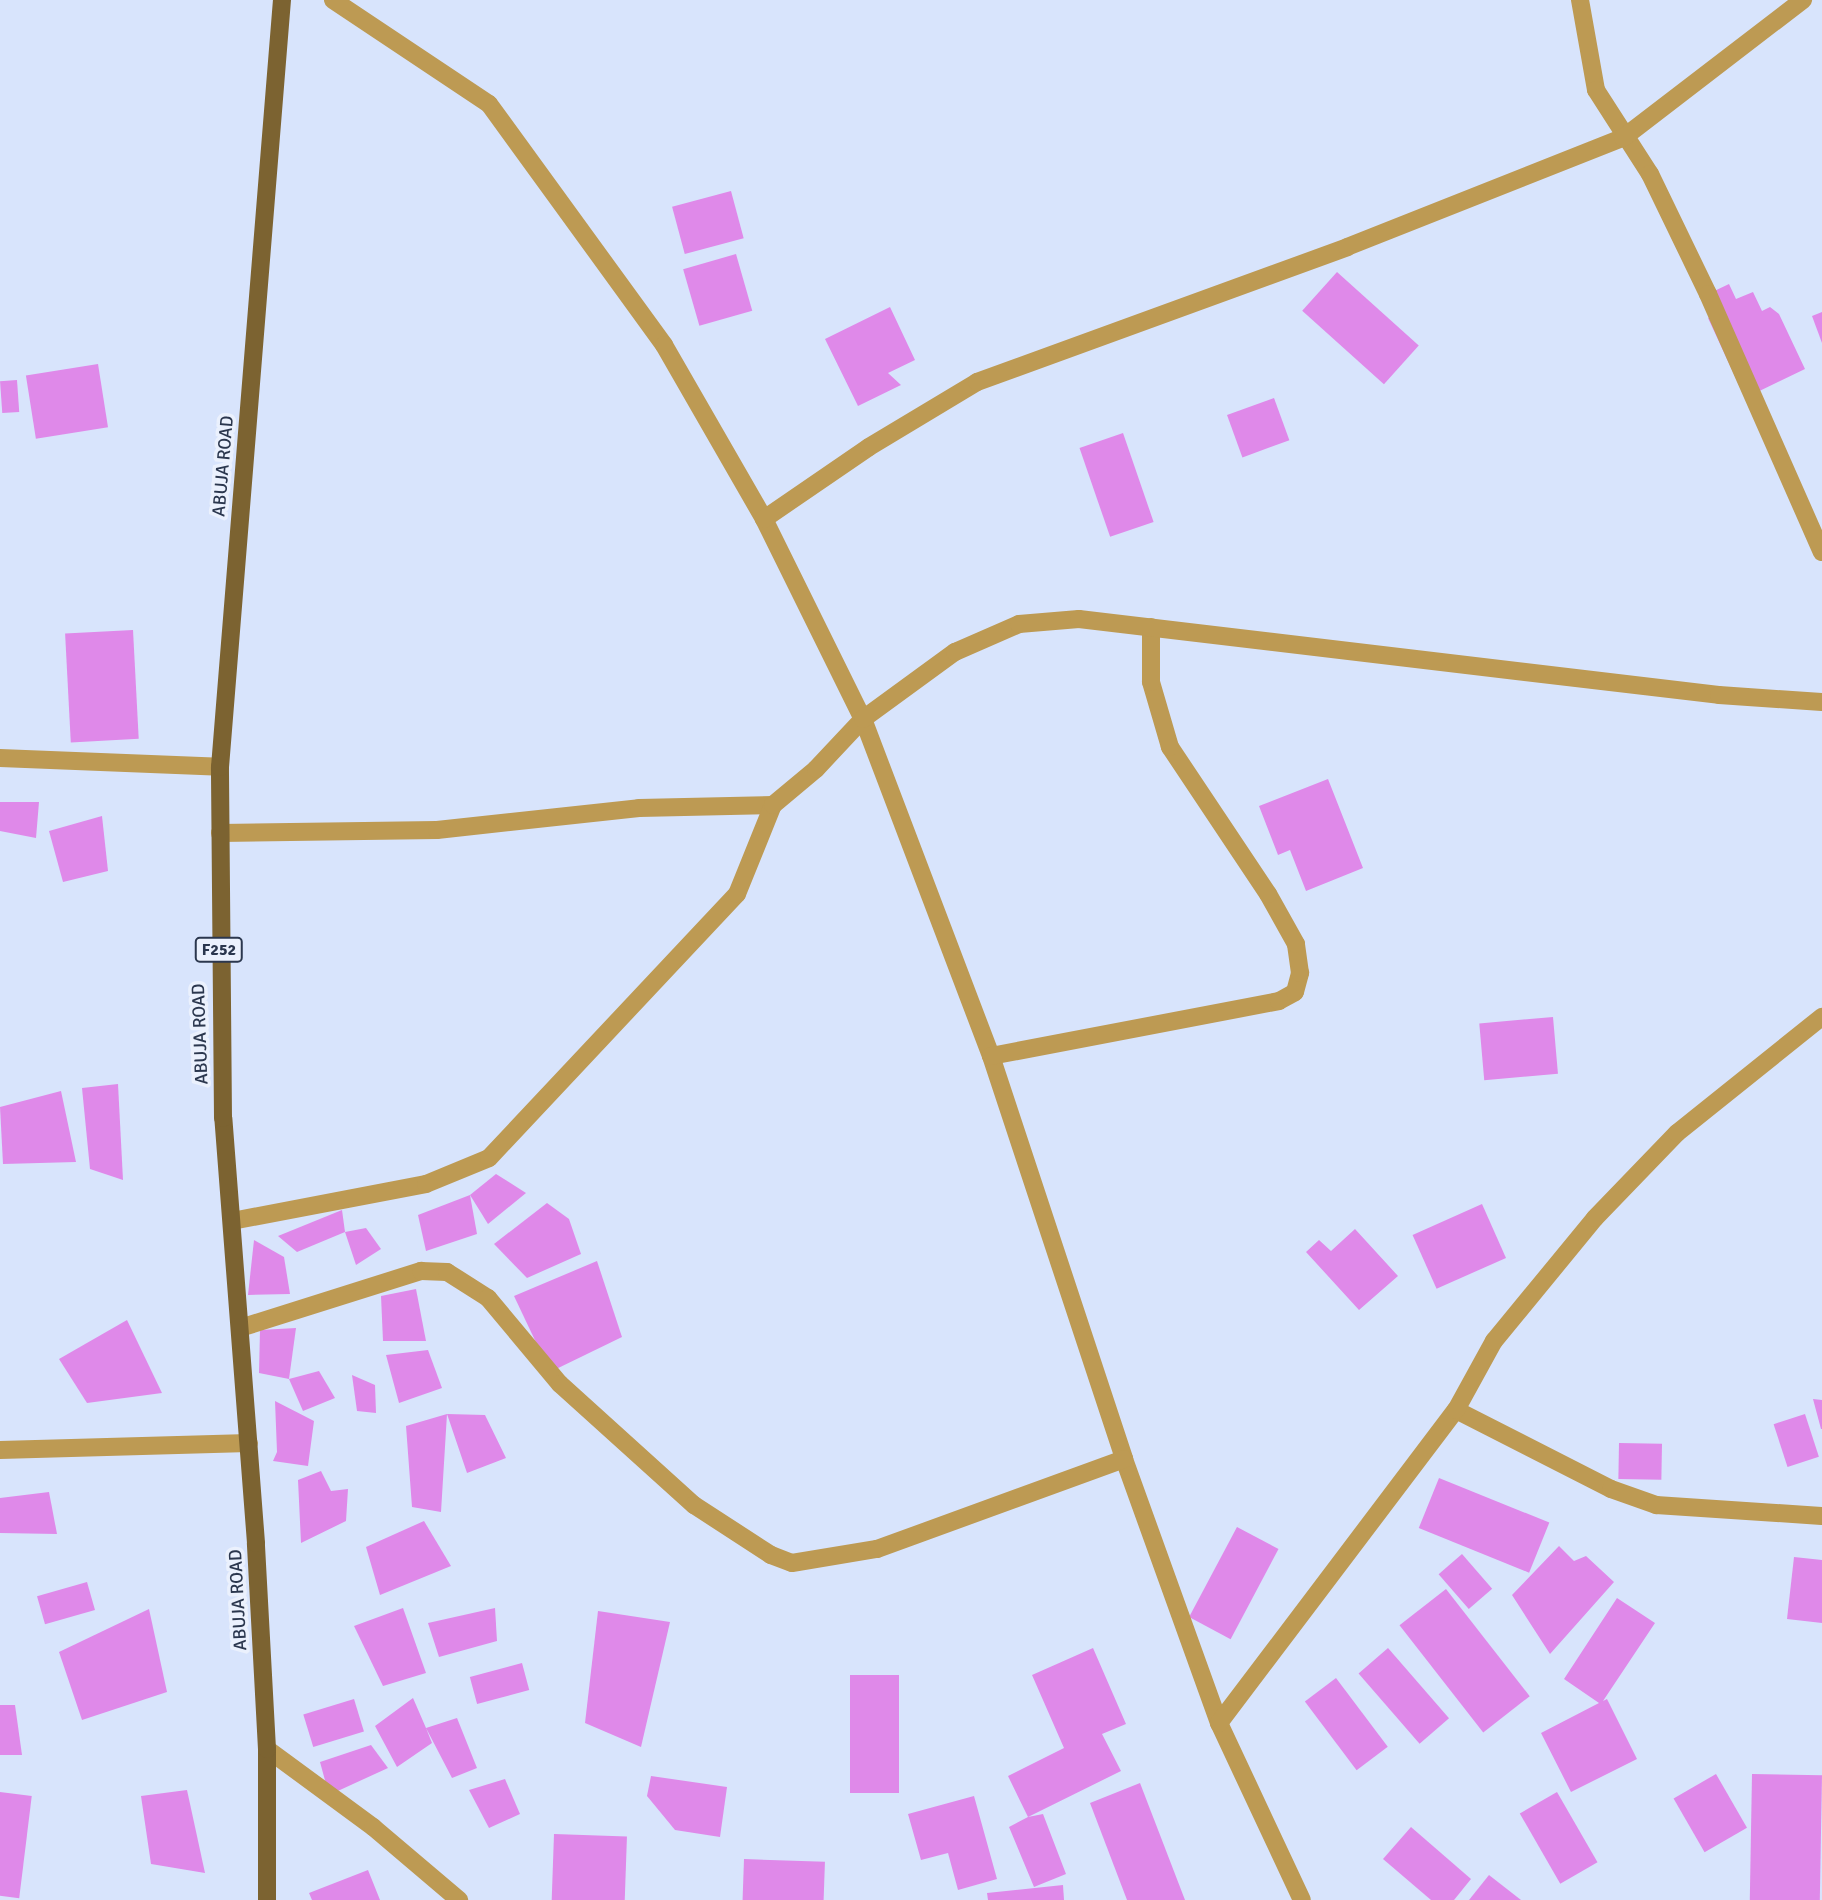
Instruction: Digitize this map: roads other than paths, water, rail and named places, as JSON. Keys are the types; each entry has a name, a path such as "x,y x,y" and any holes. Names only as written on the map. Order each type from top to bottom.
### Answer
{"main road":[{"name":"ABUJA ROAD","path":"267,1900 267,1749 219,979 220,767 282,0"}],"street":[{"path":"333,0 489,104 664,345 764,519 863,719 991,1056 1124,1459 1219,1723 1302,1900"},
{"path":"1580,0 1597,90 1623,138 1650,174 1708,294 1822,552"},
{"path":"764,519 869,447 977,382 1347,247 1623,138 1803,0"},
{"path":"232,1221 426,1184 489,1158 737,894 773,805 816,769 863,719 955,652 1019,624 1079,619 1719,695 1822,702"},
{"path":"991,1056 1279,1001 1295,992 1300,973 1296,944 1268,894 1170,747 1151,682 1151,627"},
{"path":"0,758 220,767"},
{"path":"220,833 437,830 639,808 773,805"},
{"path":"1219,1723 1456,1410 1494,1341 1595,1218 1677,1133 1822,1017"},
{"path":"240,1328 421,1271 447,1272 488,1298 560,1384 694,1505 771,1555 792,1563 877,1549 1124,1459"},
{"path":"1456,1410 1611,1489 1656,1505 1822,1516"},
{"path":"0,1450 249,1443"},
{"path":"267,1749 373,1827 459,1900"}]}
